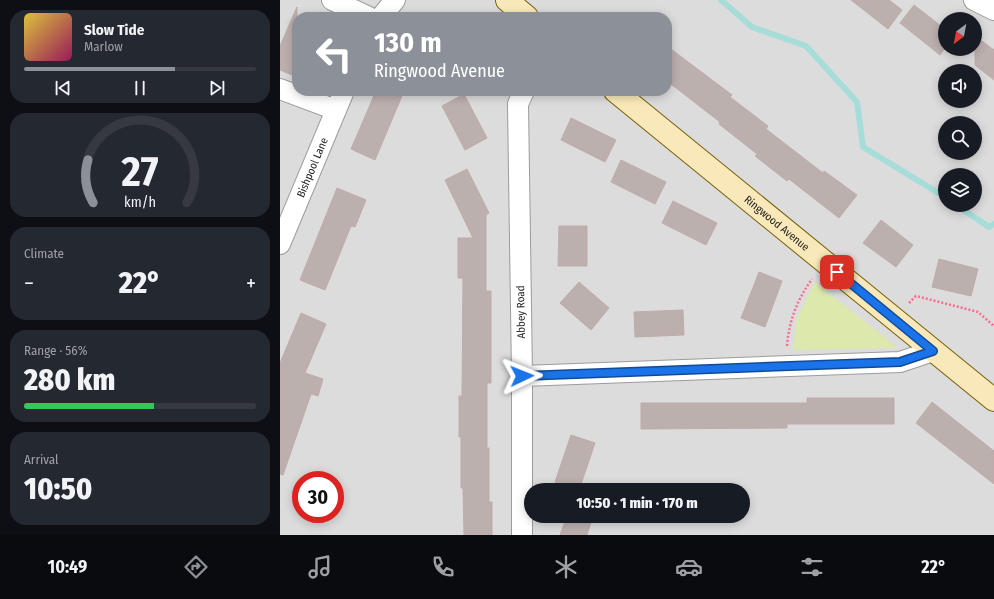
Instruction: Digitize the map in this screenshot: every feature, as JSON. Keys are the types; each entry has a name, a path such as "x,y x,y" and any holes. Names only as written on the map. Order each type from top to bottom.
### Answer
{"street":[{"path":"332,0 358,12"},
{"path":"384,12 395,0"},
{"path":"507,0 521,12"},
{"path":"974,0 994,10"},
{"path":"280,90 292,94"},
{"path":"297,96 336,110"},
{"name":"Bishpool Lane","path":"280,244 342,96"},
{"name":"Abbey Road","path":"522,96 518,104 522,376 522,535"},
{"name":"Ringwood Avenue","path":"621,96 994,400"},
{"path":"522,376 900,362 933,351"}],"path":[{"path":"789,366 786,350 789,329 796,306 807,286 825,262"},
{"path":"896,320 916,296 978,312 994,326"}],"shaded area":[{"path":"280,0 994,0 994,535 280,535"}],"green space":[{"path":"815,282 898,348 793,350 797,318"}],"building":[{"path":"851,0 889,0 902,10 888,29"},
{"path":"914,5 938,24 938,53 900,23"},
{"path":"292,18 292,75 280,70 280,46"},
{"path":"982,41 994,50 994,80 982,71 982,64 975,64 975,56 982,56"},
{"path":"672,50 732,95 730,97 768,126 766,129 823,173 824,171 857,195 839,218 789,179 787,181 755,156 757,154 719,124 720,122 672,85"},
{"path":"374,96 402,96 375,160 351,149"},
{"path":"460,96 465,96 487,138 465,150 442,106"},
{"path":"571,118 616,140 605,162 561,140"},
{"path":"621,160 666,182 655,204 611,182"},
{"path":"467,169 489,213 486,215 486,291 491,291 491,383 487,383 487,448 489,448 489,502 492,502 492,535 464,535 463,488 461,488 461,437 459,437 459,396 462,396 463,278 458,278 458,238 473,238 445,180"},
{"path":"337,188 366,200 355,227 351,226 325,290 300,280"},
{"path":"673,201 717,223 706,245 662,223"},
{"path":"881,220 913,245 896,267 863,243"},
{"path":"559,226 587,226 587,266 558,266"},
{"path":"939,259 978,269 971,296 932,287"},
{"path":"759,272 782,281 765,327 741,318"},
{"path":"579,282 609,308 591,330 560,303"},
{"path":"683,310 684,335 635,337 634,312"},
{"path":"301,313 326,324 305,373 323,379 318,396 311,394 283,475 280,474 280,363"},
{"path":"807,398 894,398 894,424 787,424 787,428 641,429 641,403 807,403"},
{"path":"932,402 994,451 994,484 916,423"},
{"path":"571,435 595,443 581,483 555,482"},
{"path":"564,523 591,523 587,535 560,535"}],"waterway":[{"path":"721,0 752,27 806,46 857,102 863,147 938,193"},
{"path":"966,212 989,227 994,224"}],"route":[{"path":"522,376 900,362 933,351 837,272"}]}
